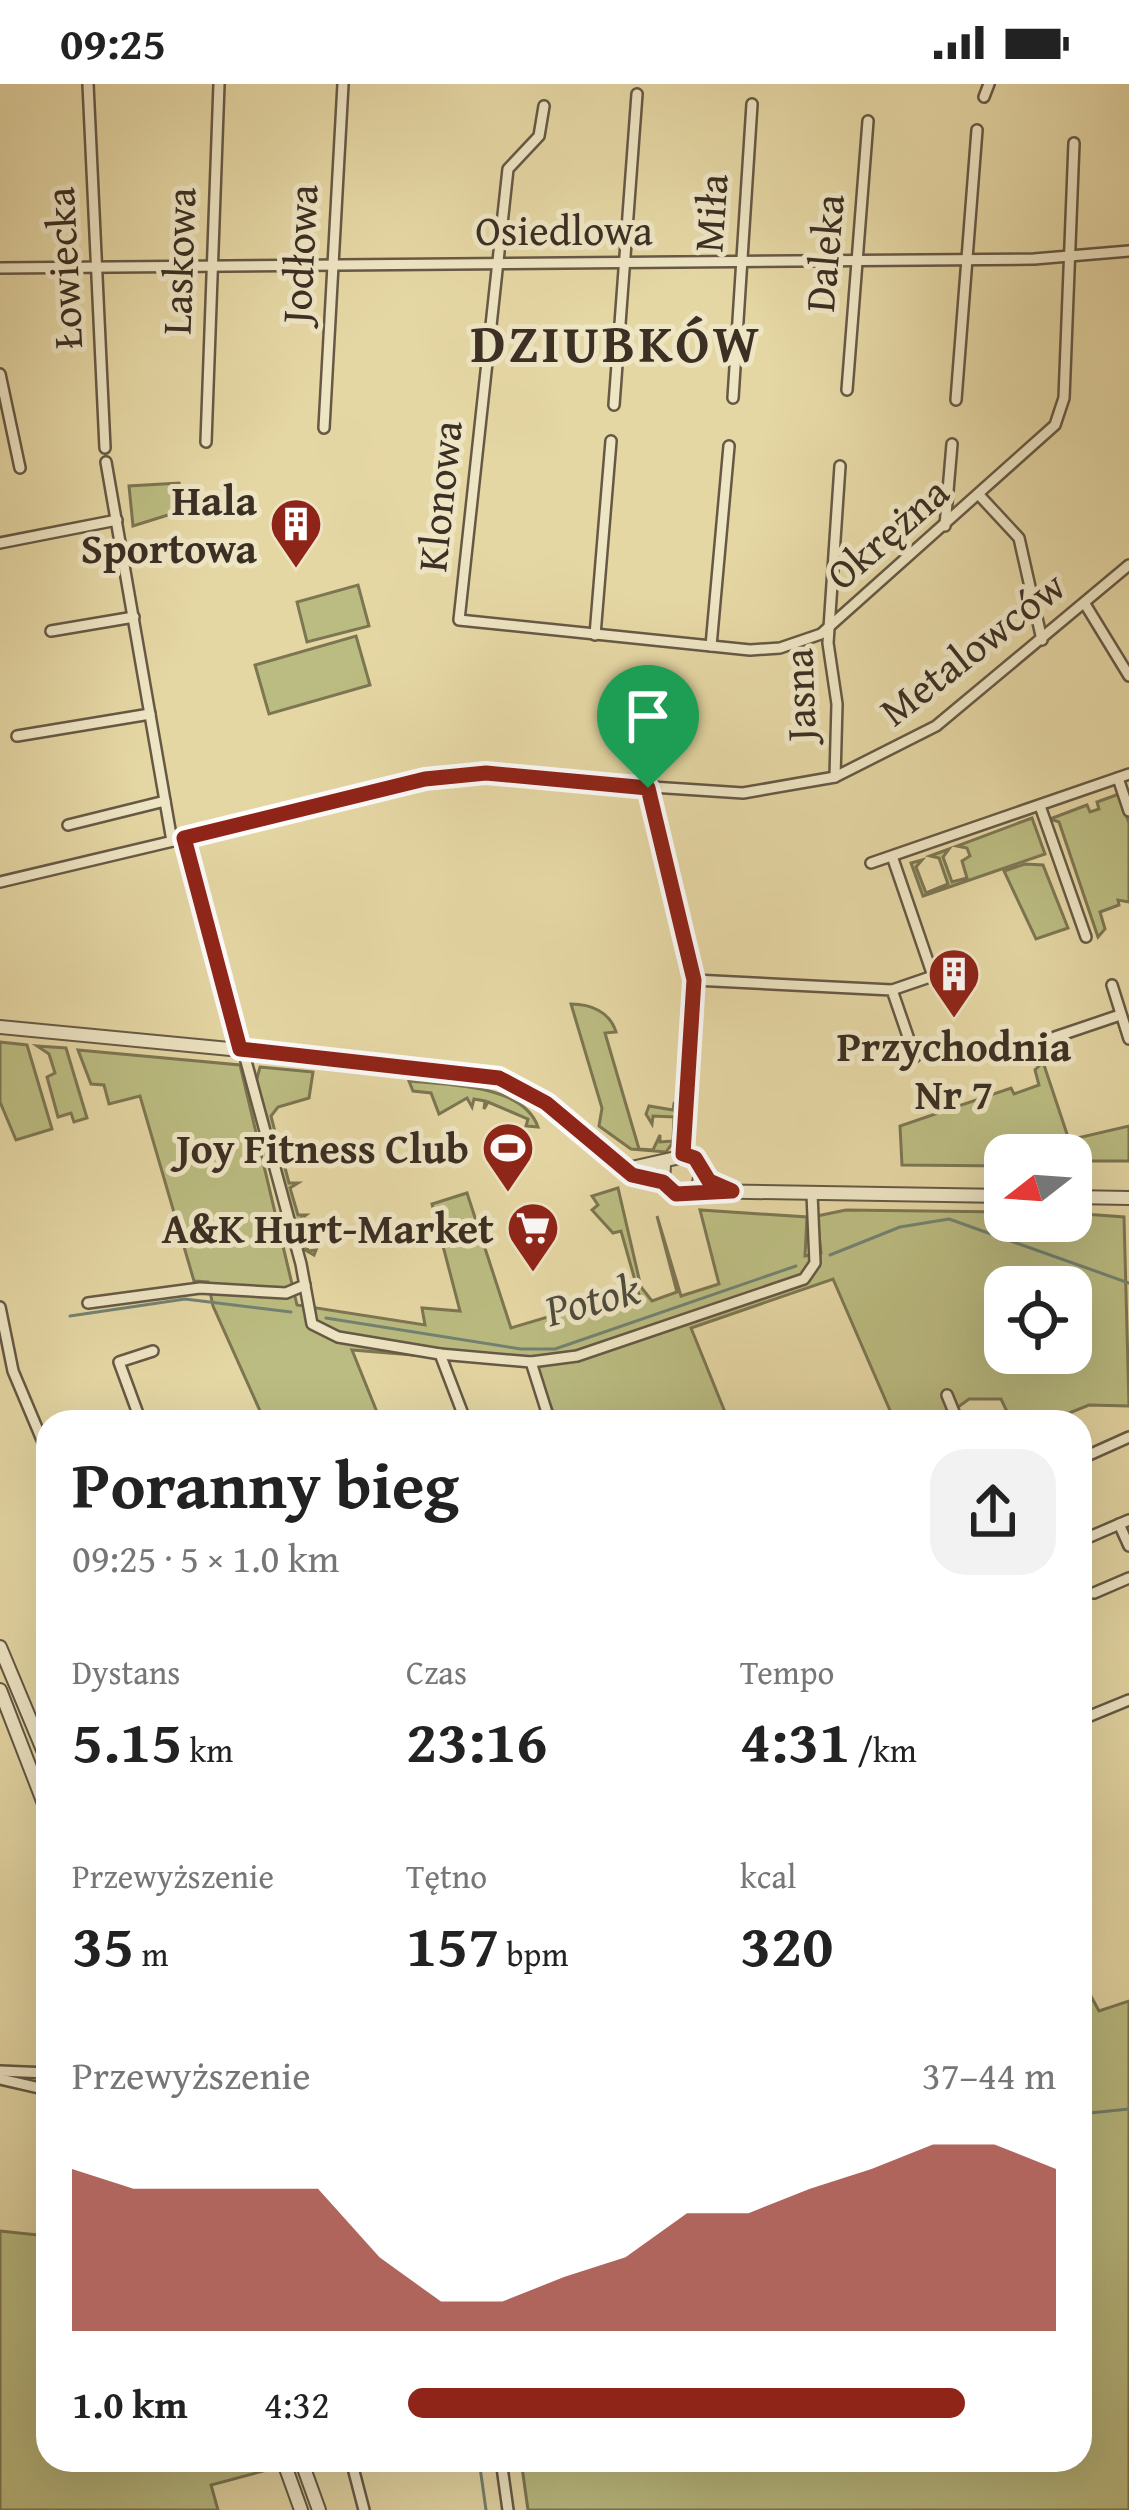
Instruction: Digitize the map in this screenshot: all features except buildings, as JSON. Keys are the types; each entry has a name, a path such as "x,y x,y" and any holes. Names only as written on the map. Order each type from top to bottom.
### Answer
{"street":[{"name":"Łowiecka","path":"88,84 106,448"},
{"name":"Laskowa","path":"206,442 219,84"},
{"name":"Jodłowa","path":"324,428 343,84"},
{"path":"984,98 988,84"},
{"path":"614,405 637,94"},
{"name":"Miła","path":"733,398 752,104"},
{"name":"Klonowa","path":"459,620 508,169 539,136 544,106"},
{"name":"Daleka","path":"847,390 868,121"},
{"path":"956,400 977,130"},
{"name":"Okrężna","path":"459,620 711,646 781,648 811,640 829,627 1042,440 1061,415 1074,143"},
{"name":"Osiedlowa","path":"0,268 1072,258 1129,251"},
{"path":"0,374 20,468"},
{"path":"595,634 611,441"},
{"path":"945,526 952,444"},
{"path":"711,646 729,446"},
{"path":"106,462 165,802 242,1049 312,1324 324,1332 440,1354 531,1362 578,1356 804,1280 815,1263 812,1194"},
{"name":"Jasna","path":"835,777 837,704 829,627 840,466"},
{"path":"980,496 1019,538 1042,640"},
{"path":"0,543 117,520"},
{"name":"Metalowców","path":"0,882 456,774 763,792 835,777 936,726 1129,565"},
{"path":"1085,604 1129,676"},
{"path":"51,631 134,617"},
{"path":"17,736 150,714"},
{"path":"871,863 1123,776 1129,811"},
{"path":"648,788 694,980 683,1154"},
{"path":"68,824 165,802"},
{"path":"1040,806 1086,937"},
{"path":"694,980 892,990 933,976 893,859"},
{"path":"1112,985 1129,1039"},
{"path":"892,990 915,1057"},
{"path":"1055,1037 1120,1015"},
{"path":"0,1028 499,1078 546,1103 632,1175 663,1182 676,1194 984,1196"},
{"path":"627,1169 664,1165 683,1154"},
{"path":"683,1154 699,1163 703,1175 732,1191"},
{"path":"663,1182 664,1165"},
{"path":"694,1191 703,1175"},
{"path":"1092,1197 1129,1198"},
{"path":"88,1303 200,1288 286,1293 305,1288"},
{"path":"0,1307 13,1371 36,1426"},
{"path":"136,1410 118,1362 153,1351"},
{"path":"440,1354 461,1410"},
{"path":"531,1362 546,1410"},
{"path":"946,1395 953,1410"},
{"path":"1092,1454 1129,1438"},
{"path":"1092,1536 1124,1522 1129,1546"},
{"path":"1094,1593 1129,1578"},
{"path":"0,1647 36,1733"},
{"path":"0,1690 36,1783"},
{"path":"1092,1715 1129,1700"},
{"path":"0,2075 36,2074"},
{"path":"0,2075 36,2086"},
{"path":"287,2472 301,2510"},
{"path":"305,2472 319,2510"},
{"path":"353,2472 364,2510"},
{"path":"502,2472 508,2510"}],"green space":[{"path":"179,483 187,509 133,526 129,486"},
{"path":"358,585 369,626 307,642 297,602"},
{"path":"356,636 370,685 269,714 255,665"},
{"path":"1119,794 1129,823 1129,902 1118,900 1119,905 1100,912 1105,929 1098,937 1059,822 1050,819 1087,805 1090,812 1099,809 1097,802"},
{"path":"1032,818 1045,854 923,896 911,863 922,860 916,867 926,893 948,884 939,858 930,856 949,849 943,857 952,882 967,878 962,861 970,856 967,848 957,846"},
{"path":"1025,864 1043,865 1068,928 1036,939 1004,871"},
{"path":"571,1004 599,1011 613,1025 616,1032 605,1033 639,1149 653,1150 660,1135 660,1142 673,1141 674,1117 653,1116 652,1124 646,1114 649,1106 673,1110 674,1104 680,1109 678,1135 666,1152 631,1149 599,1126 602,1108"},
{"path":"0,1042 27,1045 52,1129 16,1140 0,1102"},
{"path":"37,1046 66,1048 87,1118 74,1122 71,1113 58,1117 47,1077 55,1073 49,1054"},
{"path":"78,1050 240,1065 297,1305 425,1325 422,1308 460,1311 432,1204 467,1193 511,1328 588,1305 599,1310 640,1298 621,1231 613,1233 592,1210 598,1205 592,1196 618,1188 641,1287 652,1301 677,1292 657,1216 681,1296 719,1284 700,1210 807,1217 805,1256 821,1253 817,1216 846,1210 984,1212 984,1242 1092,1242 1092,1215 1124,1217 1129,1406 1006,1410 1001,1399 969,1399 954,1410 890,1410 833,1279 691,1328 724,1410 552,1410 537,1372 521,1364 352,1350 376,1410 260,1410 213,1306 208,1282 194,1281 140,1096 109,1104 104,1085 91,1084"},
{"path":"1043,1062 1067,1134 984,1134 984,1166 902,1165 900,1126 1011,1088 1014,1094 1039,1085 1035,1070"},
{"path":"260,1067 313,1072 309,1098 278,1107 271,1116 280,1151 289,1151 282,1156 289,1183 298,1183 290,1188 298,1215 306,1215 299,1220 308,1251 316,1250 314,1255 300,1247 256,1082"},
{"path":"409,1081 501,1095 530,1113 538,1127 526,1126 528,1119 488,1102 484,1109 485,1101 474,1099 472,1107 467,1098 439,1114 431,1093 413,1091"},
{"path":"1129,1126 1129,1161 1092,1161 1092,1135"},
{"path":"1092,1998 1099,2011 1129,2001 1129,2510 528,2510 523,2472 1092,2472"},
{"path":"0,2231 36,2235 36,2472 260,2472 211,2485 218,2510 0,2510"}],"waterway":[{"name":"Potok","path":"830,1255 900,1227 949,1219 1129,1283"},
{"name":"Potok","path":"326,1318 521,1349 555,1349 796,1266"},
{"name":"Potok","path":"70,1316 185,1299 291,1312"},
{"path":"1092,2113 1129,2109"},
{"path":"481,2472 486,2510"}],"place":[{"name":"Hala Sportowa","path":"296,570"},
{"name":"Przychodnia Nr 7","path":"954,1020"},
{"name":"Joy Fitness Club","path":"508,1194"},
{"name":"A&K Hurt-Market","path":"533,1274"}],"district":[{"name":"DZIUBKÓW","path":"616,343"}],"route":[{"path":"456,774 648,788 694,980 683,1154 695,1158 709,1181 732,1191 682,1195 663,1182 632,1175 546,1103 499,1078 240,1049 184,838 456,774"}]}
